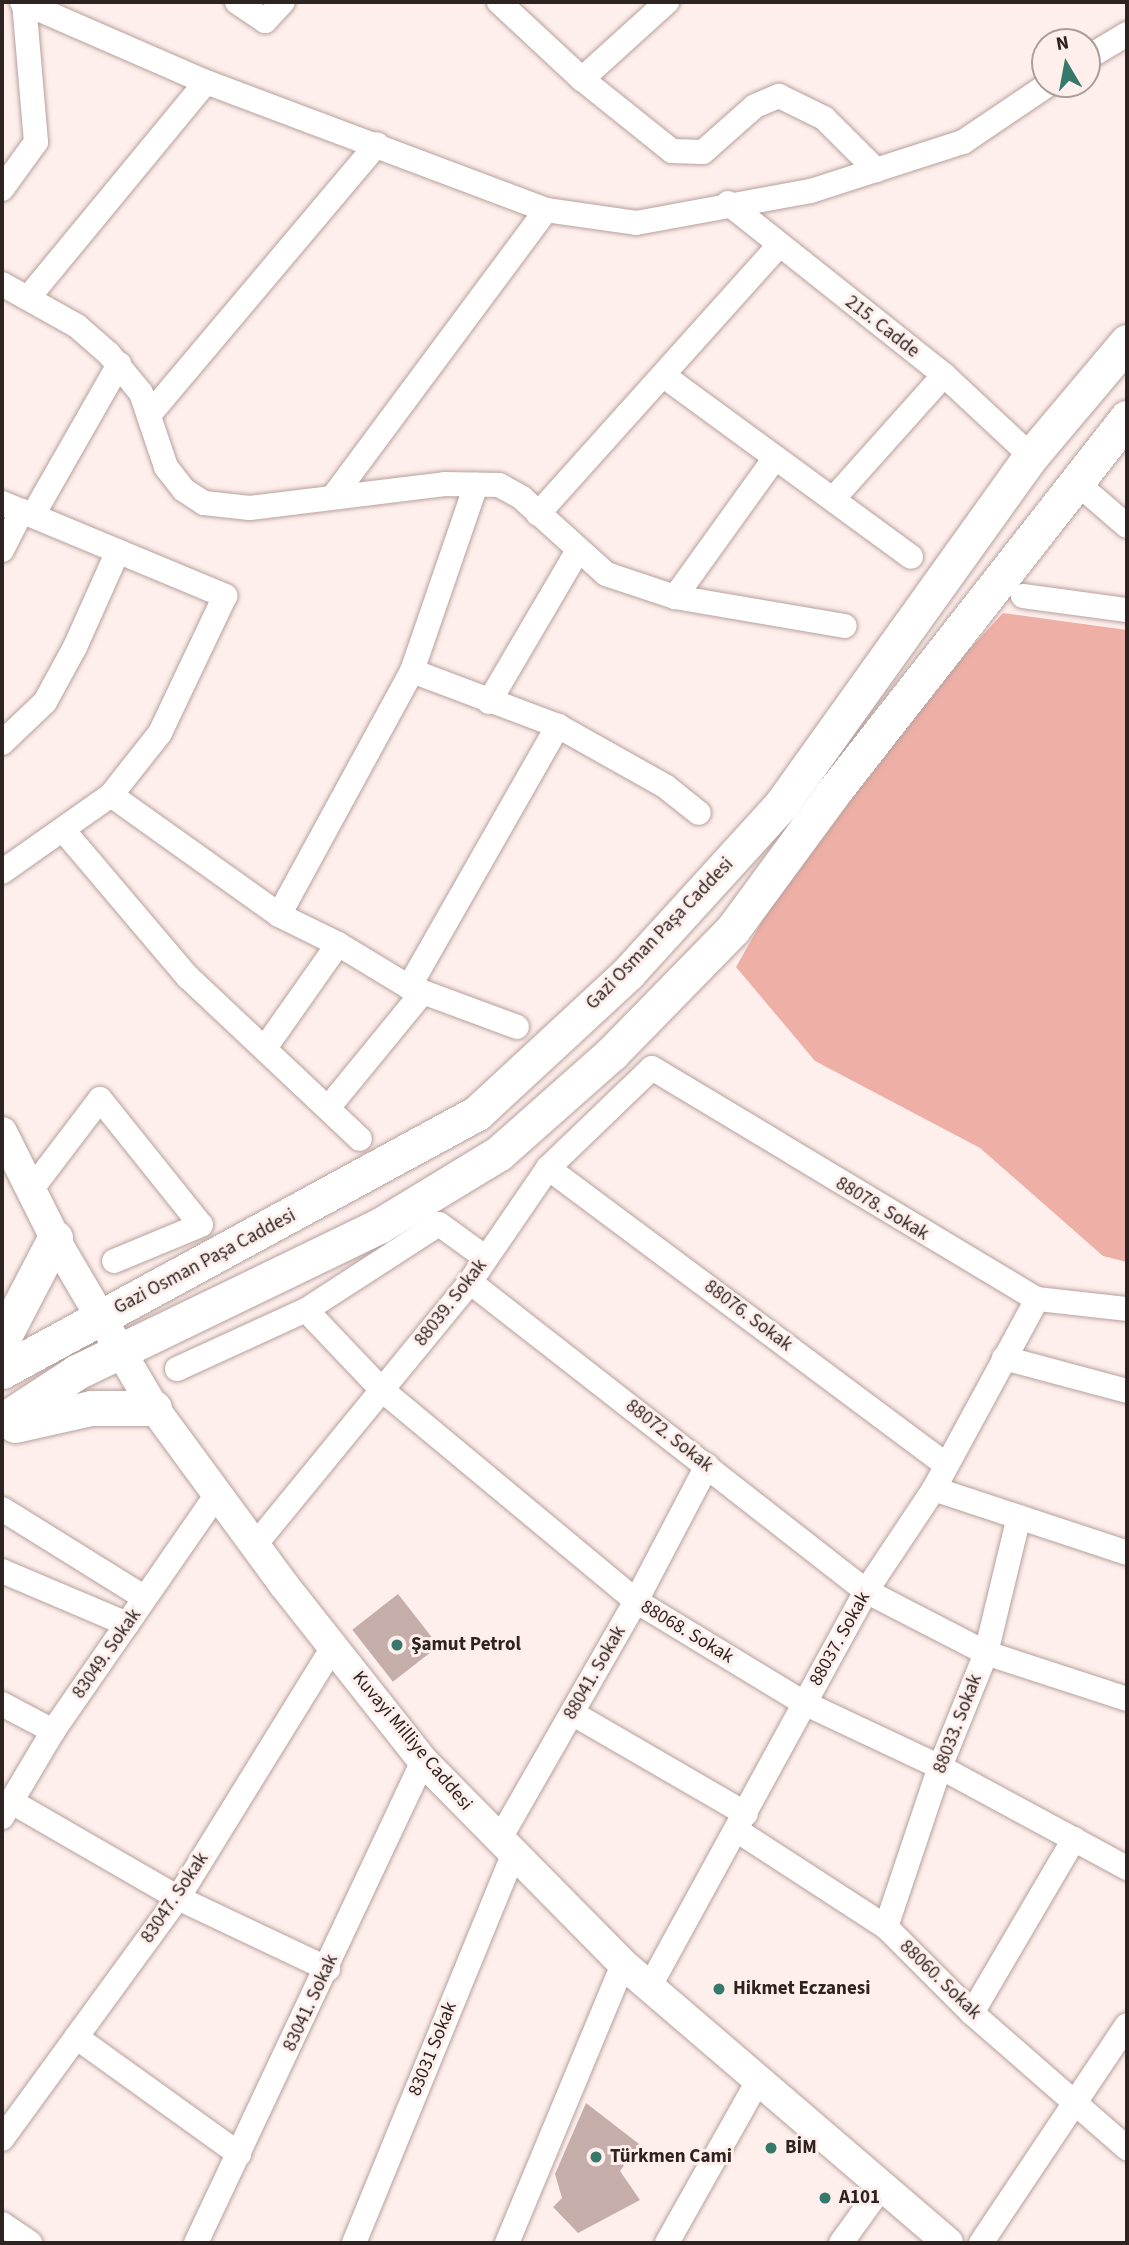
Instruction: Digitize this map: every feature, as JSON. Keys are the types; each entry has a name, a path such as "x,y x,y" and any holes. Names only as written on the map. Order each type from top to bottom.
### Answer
{"main road":[{"name":"Gazi Osman Paşa Caddesi","path":"2,1371 477,1113 628,973 781,805 1031,456 1127,342"},
{"name":"Gazi Osman Paşa Caddesi","path":"2,1421 77,1372 411,1206 499,1153 612,1053 733,929 832,794 1127,418"},
{"path":"2,1340 55,1238"},
{"path":"2,1429 48,1414 91,1408 154,1409"}],"street":[{"path":"2,188 36,142 23,2 206,82 377,144 546,210 636,223 727,204 811,191 964,142 1031,96"},
{"path":"237,2 265,21 283,2"},
{"path":"499,2 582,79 672,151 703,152 755,106 779,96 824,118 876,170"},
{"path":"582,79 667,2"},
{"path":"1101,50 1127,34"},
{"path":"28,298 206,82"},
{"path":"149,415 377,144"},
{"name":"215. Cadde","path":"727,204 944,375 1031,456"},
{"path":"332,497 546,210"},
{"path":"538,514 779,245"},
{"path":"2,284 76,327 119,364 141,393 166,467 184,490 204,503 250,508 332,497 499,485 522,498 577,552 606,574 675,597 845,626"},
{"path":"2,550 19,510 119,364"},
{"path":"834,498 944,375"},
{"path":"664,376 911,557"},
{"path":"675,597 774,459"},
{"path":"1077,484 1127,526"},
{"path":"279,915 412,671 476,485"},
{"path":"2,872 64,831 111,795 160,733 225,596 19,510"},
{"path":"2,743 45,702 75,648 118,551"},
{"path":"489,702 577,552"},
{"path":"1023,596 1127,610"},
{"path":"412,671 558,726 665,786 699,813"},
{"path":"328,1108 416,990 558,726"},
{"path":"111,795 279,915 338,944 416,990 517,1027"},
{"path":"64,831 188,976 360,1139"},
{"path":"265,1048 338,944"},
{"name":"88039. Sokak","path":"255,1545 470,1282 548,1168 652,1068"},
{"name":"88078. Sokak","path":"652,1068 1037,1299 1127,1309"},
{"path":"31,1190 100,1099 201,1225 114,1261"},
{"name":"Kuvayi Milliye Caddesi","path":"2,1132 55,1238 154,1409 333,1647 423,1760 506,1848 623,1964 651,1984 758,2081 948,2243"},
{"name":"88076. Sokak","path":"548,1168 947,1465"},
{"path":"177,1369 306,1310 439,1224 486,1258"},
{"name":"88072. Sokak","path":"470,1282 866,1591"},
{"name":"88037. Sokak","path":"651,1984 742,1823 866,1591 934,1489 1037,1299"},
{"name":"88068. Sokak","path":"306,1310 382,1390 636,1601 804,1703 940,1767 1127,1868"},
{"path":"1004,1358 1127,1391"},
{"name":"88041. Sokak","path":"506,1848 572,1713 636,1601 707,1466"},
{"path":"934,1489 1127,1553"},
{"name":"83049. Sokak","path":"7,1809 53,1731 217,1494"},
{"path":"2,1509 145,1598"},
{"name":"88033. Sokak","path":"886,1927 940,1767 986,1653 1019,1517"},
{"path":"2,1571 127,1624"},
{"path":"866,1591 986,1653 1127,1699"},
{"name":"83047. Sokak","path":"2,2139 177,1898 333,1647"},
{"path":"2,1704 53,1731"},
{"name":"88060. Sokak","path":"572,1713 742,1823 886,1927 972,2013 1127,2148"},
{"name":"83041. Sokak","path":"196,2243 328,1969 423,1760"},
{"path":"7,1809 177,1898 328,1969"},
{"path":"972,2013 1074,1839"},
{"name":"83031 Sokak","path":"354,2243 506,1848"},
{"path":"507,2243 623,1964"},
{"path":"981,2243 1127,2025"},
{"path":"76,2037 239,2154"},
{"path":"667,2243 758,2081"},
{"path":"841,2243 883,2185"},
{"path":"2,2224 30,2243"}],"shaded area":[{"path":"1003,613 1127,630 1127,1262 1103,1256 980,1148 815,1061 736,967 793,866 935,687"}],"building":[{"path":"398,1594 439,1646 393,1682 352,1630"},
{"name":"Türkmen Cami","path":"586,2103 639,2144 620,2171 640,2200 578,2233 553,2207 562,2198 555,2174"}],"place":[{"name":"Şamut Petrol","path":"397,1645"},
{"name":"Hikmet Eczanesi","path":"719,1989"},
{"name":"BİM","path":"771,2148"},
{"name":"Türkmen Cami","path":"596,2157"},
{"name":"A101","path":"825,2198"}]}
